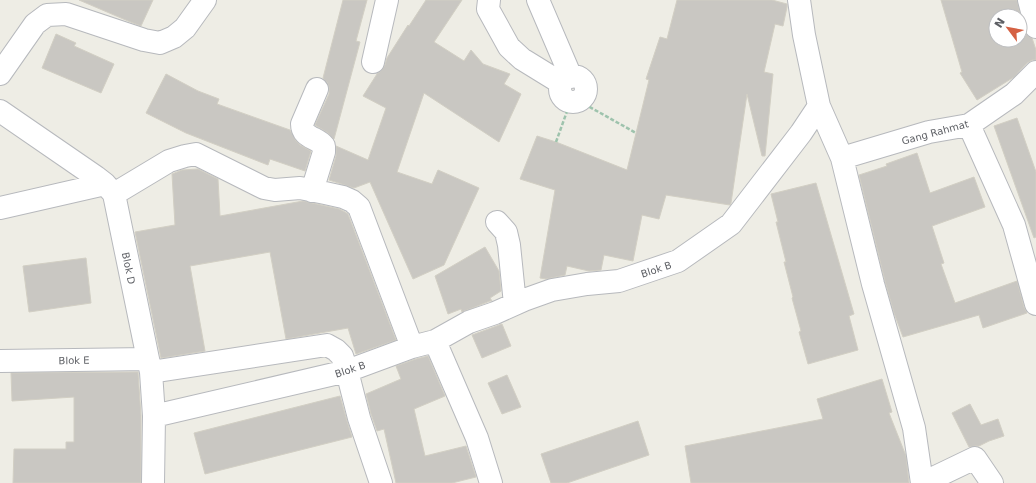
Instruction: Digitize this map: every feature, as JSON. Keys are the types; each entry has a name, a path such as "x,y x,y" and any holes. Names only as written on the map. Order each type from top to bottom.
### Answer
{"street":[{"path":"0,74 35,24 47,15 66,14 144,40 160,42 174,37 185,28 205,0"},
{"path":"373,62 387,0"},
{"path":"489,0 488,9 509,47 522,59 566,80"},
{"path":"538,0 566,80 560,91 563,98 574,101"},
{"path":"799,0 804,35 819,106 842,158 873,284 914,428 923,483 975,458 992,483"},
{"path":"1029,0 1036,27"},
{"name":"Gang Rahmat","path":"842,158 929,132 969,125 1014,94 1036,72"},
{"path":"312,190 324,152 324,146 305,134 302,130 302,124 317,89"},
{"name":"Blok B","path":"154,416 347,370 412,347 435,341 469,322 552,290 619,281 678,261 731,224 819,106"},
{"path":"0,111 96,177 110,189"},
{"path":"969,125 1014,225 1036,304"},
{"path":"0,208 110,189 169,161 196,154 264,188 275,190 300,188 343,197 352,201 359,207 412,347"},
{"name":"Blok D","path":"110,189 150,365 154,416 153,483"},
{"path":"497,222 506,232 509,245 515,304"},
{"path":"435,341 477,438 491,483"},
{"name":"Blok E","path":"0,361 150,365 327,345 336,350 342,356 359,418 381,483"}],"path":[{"path":"556,142 574,101 636,133"}],"building":[{"path":"79,0 153,0 141,26"},
{"path":"343,0 367,0 356,41 360,42 334,139 328,133 315,125 329,94 329,87 323,78"},
{"path":"426,0 462,0 434,42 464,61 471,50 483,64 510,74 504,84 521,94 499,142 424,93 397,172 432,184 438,170 479,188 444,265 413,279 370,182 354,188 329,180 336,156 336,146 368,160 386,108 363,96 377,74 382,70 387,58"},
{"path":"677,0 772,0 787,4 783,26 775,24 764,72 773,74 765,156 762,156 747,94 730,205 666,195 659,219 642,215 633,261 604,255 601,270 589,271 567,266 565,275 546,279 540,278 555,190 520,179 537,136 627,170 649,80 646,79 660,37 667,39"},
{"path":"941,0 1017,0 1019,8 988,8 988,48 1028,48 1028,36 1032,38 1036,50 1036,60 1032,60 1027,63 1014,77 977,100 960,73 962,72"},
{"path":"56,34 76,43 74,46 114,64 101,93 42,68"},
{"path":"166,74 198,91 219,99 217,104 290,130 300,145 311,151 305,171 270,159 268,165 186,133 146,113"},
{"path":"1017,118 1036,172 1036,237 1034,238 994,126"},
{"path":"917,153 930,193 974,177 985,207 932,226 944,263 941,264 955,303 1017,281 1027,313 983,328 979,315 903,337 894,313 885,281 859,175 887,166 886,164"},
{"path":"198,169 218,179 220,216 303,201 339,209 348,214 396,340 356,354 348,328 286,339 270,252 190,266 205,351 161,358 135,232 175,225 172,174 182,170"},
{"path":"816,183 854,314 849,316 858,350 808,364 799,332 801,331 784,262 786,262 771,194"},
{"path":"485,247 499,271 501,291 490,298 492,301 462,312 461,309 448,314 435,276"},
{"path":"86,258 91,303 29,312 23,266"},
{"path":"502,324 511,346 482,358 472,335"},
{"path":"428,356 445,396 414,409 425,456 466,446 476,477 452,483 396,483 384,429 377,431 366,394 401,379 396,366"},
{"path":"138,372 141,416 141,483 13,483 14,449 66,449 66,442 74,442 74,397 12,401 11,373"},
{"path":"507,375 521,407 502,414 488,383"},
{"path":"882,379 892,412 889,413 906,456 909,483 691,483 685,446 823,419 817,399"},
{"path":"340,396 352,437 205,474 194,433"},
{"path":"970,404 981,425 998,419 1004,436 979,446 969,447 952,413"},
{"path":"638,421 649,455 567,483 551,483 541,454"}]}
